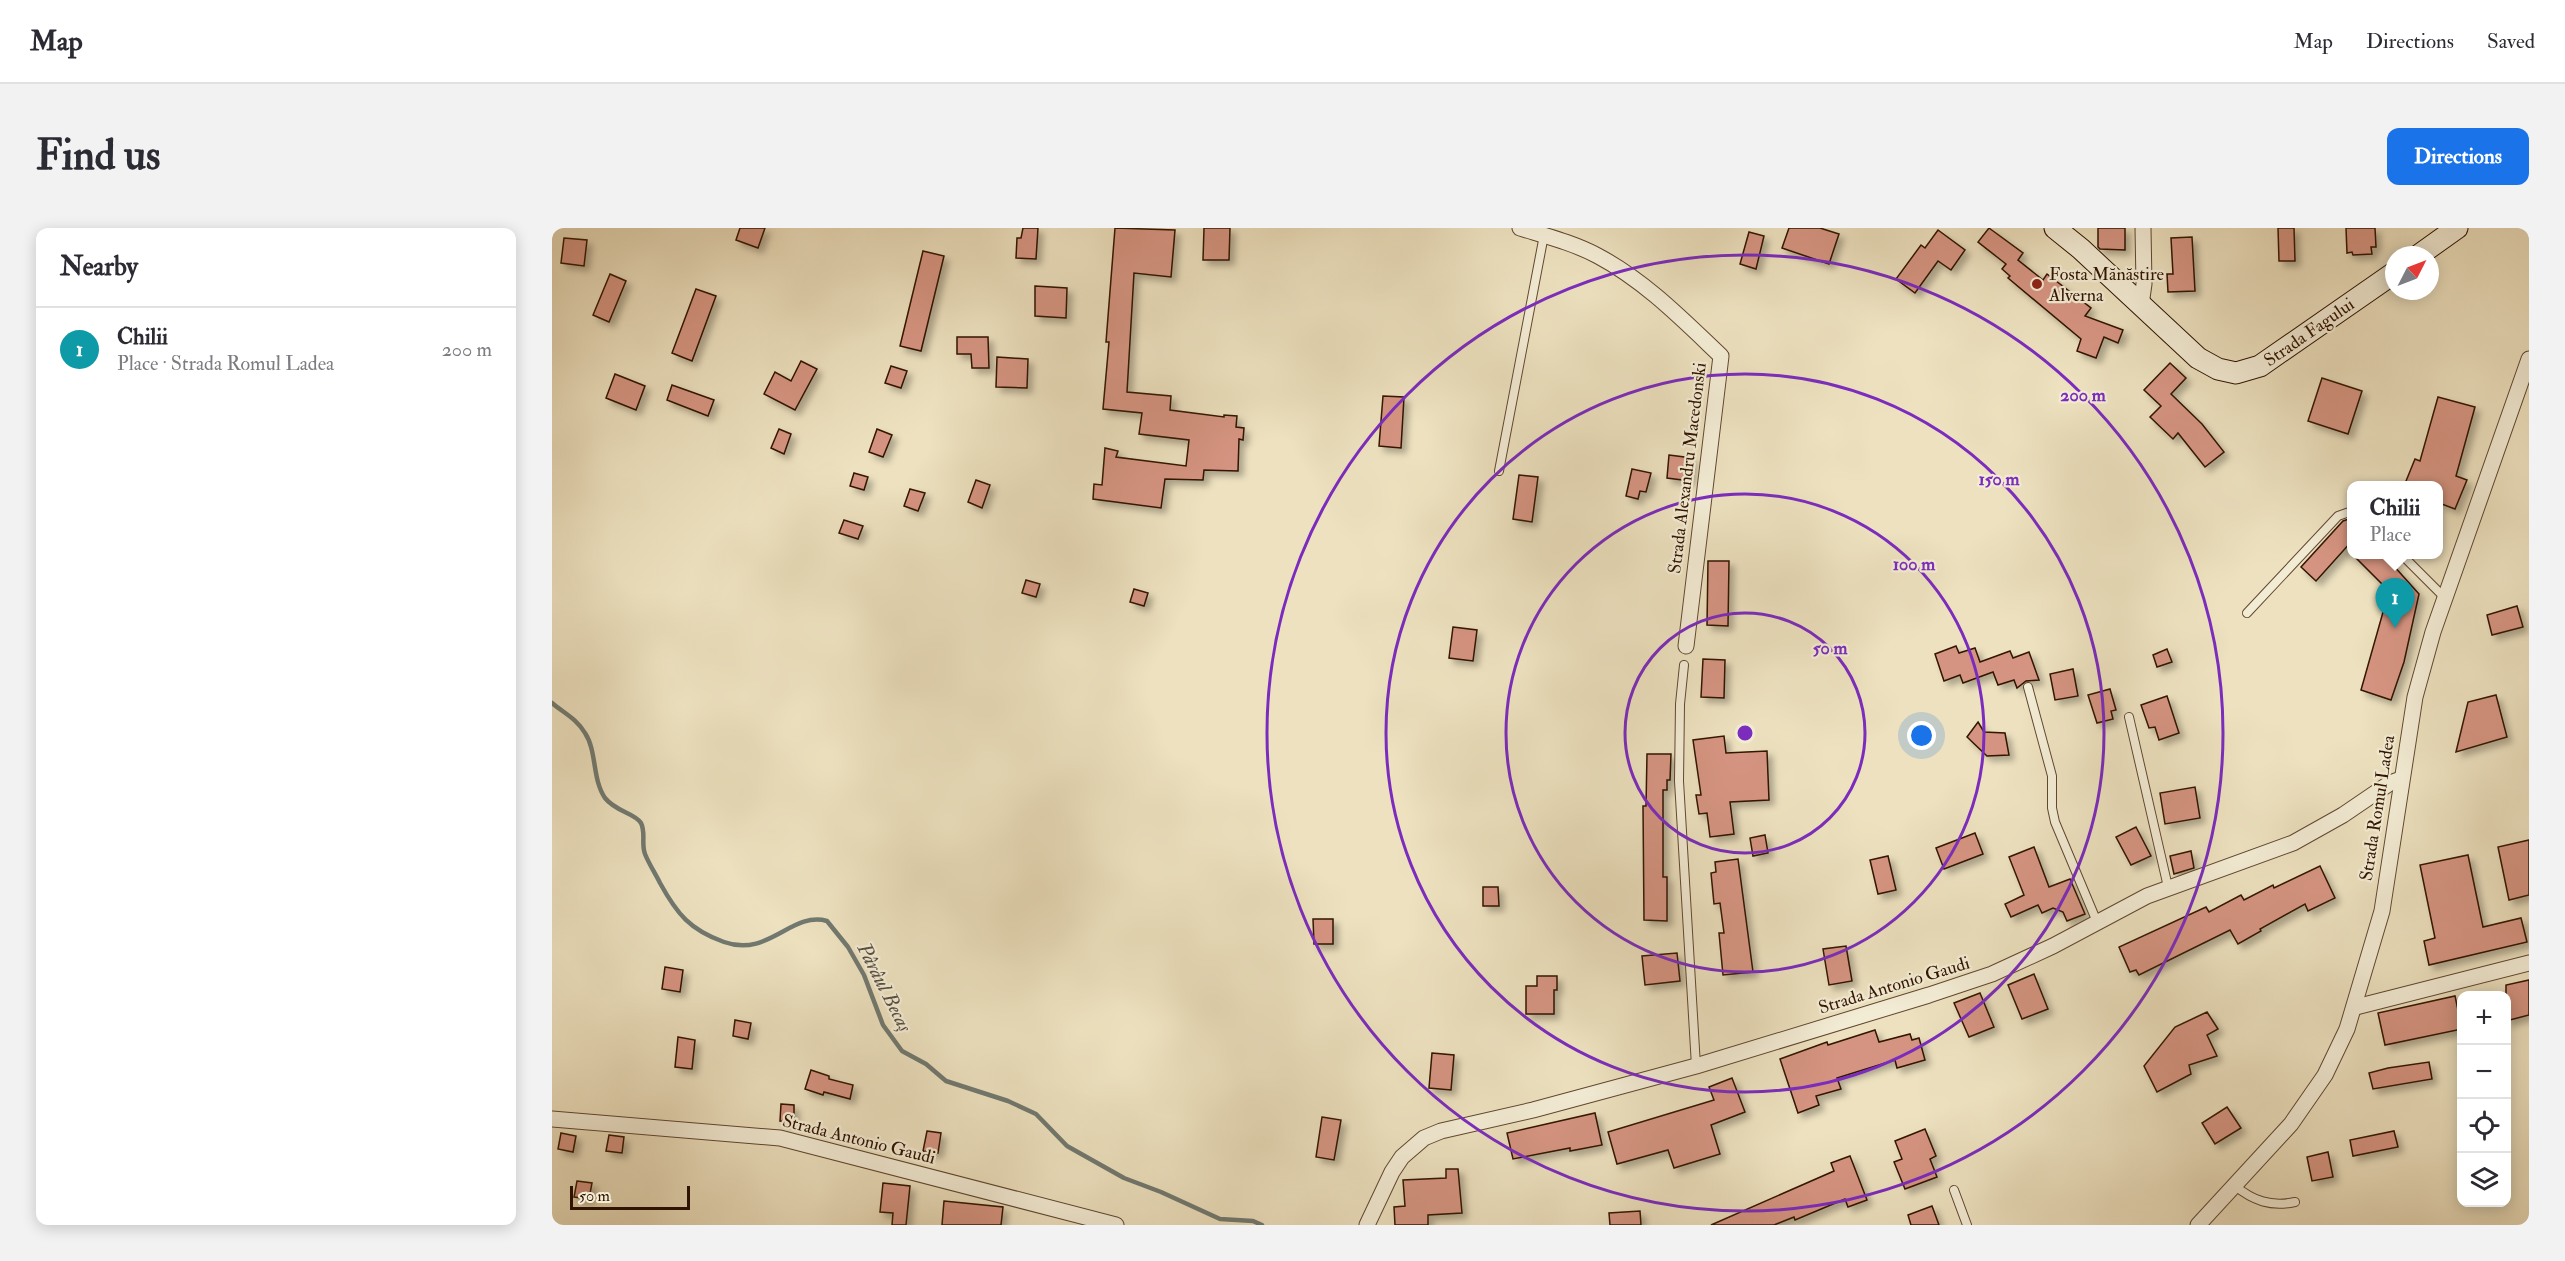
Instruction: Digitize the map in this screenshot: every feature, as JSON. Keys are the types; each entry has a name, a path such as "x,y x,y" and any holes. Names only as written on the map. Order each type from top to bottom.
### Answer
{"street":[{"name":"Strada Alexandru Macedonski","path":"1520,228 1599,256 1658,297 1721,356 1686,646"},
{"name":"Strada Fagului","path":"2055,228 2207,364 2227,372 2243,373 2268,362 2385,279"},
{"path":"2141,305 2144,284 2143,228"},
{"path":"2432,246 2457,228"},
{"name":"Strada Romul Ladea","path":"2198,1225 2291,1124 2308,1101 2339,1050 2356,1007 2382,911 2415,697 2445,598 2529,359"},
{"name":"Strada Antonio Gaudi","path":"1367,1225 1397,1164 1412,1146 1440,1131 1533,1110 1696,1066 1992,974 2053,946 2147,896 2293,843 2352,810 2390,783 2401,779"},
{"path":"2356,1007 2529,963"},
{"name":"Strada Antonio Gaudi","path":"552,1119 780,1138 1116,1225"}],"lane":[{"path":"1499,471 1544,236"},
{"path":"2247,613 2338,516 2347,513"},
{"path":"2405,559 2445,598"},
{"path":"1684,666 1680,704 1678,781 1696,1066"},
{"path":"2028,687 2052,776 2052,808 2055,822 2097,922"},
{"path":"2129,717 2168,887"},
{"path":"2234,1185 2247,1196 2264,1203 2295,1202"},
{"path":"1954,1190 1967,1225"}],"building":[{"path":"740,228 765,228 758,248 736,240"},
{"path":"1023,228 1038,228 1036,259 1016,258 1017,238 1021,238"},
{"path":"1115,228 1175,230 1171,277 1134,273 1127,392 1171,396 1170,410 1224,417 1224,415 1237,416 1236,427 1244,428 1243,440 1239,439 1238,471 1204,470 1203,480 1165,479 1161,508 1093,499 1094,484 1102,485 1105,448 1118,451 1116,457 1186,466 1189,440 1139,434 1142,413 1103,409"},
{"path":"1204,228 1230,228 1229,260 1203,260"},
{"path":"1789,228 1820,228 1839,234 1829,264 1782,248"},
{"name":"Fosta Mănăstire Alverna","path":"1989,228 2023,253 2018,260 2043,280 2047,274 2091,308 2085,316 2123,330 2118,343 2104,337 2096,358 2077,351 2081,339 2008,278 2010,276 2002,269 2006,264 1978,242"},
{"path":"2098,228 2125,228 2125,250 2100,249 2098,247"},
{"path":"2278,228 2294,228 2295,261 2279,261"},
{"path":"2346,228 2375,228 2376,247 2371,247 2372,254 2347,253"},
{"path":"1938,230 1965,250 1951,270 1938,261 1915,293 1896,279 1921,245 1925,248"},
{"path":"1749,232 1764,236 1756,269 1740,264"},
{"path":"2192,237 2195,291 2168,292 2167,274 2173,274 2171,238"},
{"path":"564,238 587,240 584,266 561,263"},
{"path":"923,251 944,256 921,351 900,346"},
{"path":"610,274 626,281 609,322 593,315"},
{"path":"1035,286 1067,288 1066,318 1035,316"},
{"path":"696,289 716,296 692,361 672,353"},
{"path":"957,337 988,337 989,368 972,368 971,354 957,354"},
{"path":"997,357 1028,359 1027,388 996,387"},
{"path":"801,361 817,369 795,410 764,394 775,372 791,381"},
{"path":"2170,363 2186,378 2171,394 2202,424 2224,452 2205,467 2178,433 2173,439 2150,417 2161,406 2144,390"},
{"path":"891,366 907,371 901,388 885,383"},
{"path":"615,374 645,386 636,410 606,398"},
{"path":"2322,378 2362,391 2348,434 2308,421"},
{"path":"672,385 714,400 708,416 667,400"},
{"path":"1383,396 1404,397 1401,448 1379,446"},
{"path":"2438,397 2475,407 2456,476 2467,480 2455,509 2443,504 2443,481 2406,481 2415,459 2420,461"},
{"path":"779,429 791,434 784,454 771,448"},
{"path":"877,429 892,435 883,457 869,452"},
{"path":"1669,455 1692,458 1690,481 1667,478"},
{"path":"1632,469 1651,473 1646,492 1640,491 1638,499 1626,496"},
{"path":"854,473 868,477 864,490 850,486"},
{"path":"1519,475 1538,477 1532,522 1513,519"},
{"path":"976,480 990,485 982,508 968,502"},
{"path":"910,489 925,493 918,511 904,506"},
{"path":"844,520 863,526 858,539 839,533"},
{"path":"2347,520 2347,547 2316,581 2301,567 2343,521"},
{"path":"2357,559 2388,559 2419,594 2404,662 2391,700 2361,690 2389,591"},
{"path":"1708,561 1729,561 1728,626 1707,625"},
{"path":"1026,580 1040,584 1036,597 1022,593"},
{"path":"1134,589 1148,593 1144,606 1130,602"},
{"path":"2517,606 2523,627 2492,635 2487,615"},
{"path":"1453,627 1477,630 1473,661 1449,658"},
{"path":"1956,646 1959,653 1975,648 1980,662 2010,651 2013,658 2029,652 2039,680 2026,681 2017,688 2014,680 1998,685 1993,672 1963,683 1960,675 1944,681 1935,654"},
{"path":"2167,649 2172,662 2157,667 2153,655"},
{"path":"1703,659 1725,660 1724,698 1701,697"},
{"path":"2073,669 2078,696 2055,700 2050,674"},
{"path":"2110,689 2116,710 2111,711 2113,719 2097,723 2088,695"},
{"path":"2496,695 2507,737 2456,752 2468,702"},
{"path":"2167,696 2179,733 2159,740 2155,727 2149,728 2141,705"},
{"path":"1978,722 1984,732 2005,733 2009,755 1987,756 1967,737"},
{"path":"1724,736 1726,753 1767,751 1769,800 1730,802 1734,834 1710,837 1707,813 1699,814 1696,795 1701,795 1693,740"},
{"path":"1647,754 1671,754 1670,780 1667,780 1667,790 1663,790 1663,877 1667,877 1667,921 1644,920 1643,806 1646,806"},
{"path":"2195,787 2200,818 2165,824 2160,793"},
{"path":"2136,827 2151,856 2131,865 2116,837"},
{"path":"1975,833 1983,854 1944,869 1936,848"},
{"path":"1765,835 1768,853 1753,856 1750,838"},
{"path":"2529,840 2529,895 2509,900 2498,847"},
{"path":"2034,847 2049,887 2070,879 2085,914 2067,921 2063,912 2053,908 2042,913 2038,905 2011,917 2005,904 2024,895 2009,857"},
{"path":"2191,851 2194,868 2174,874 2170,856"},
{"path":"2468,855 2483,927 2521,918 2527,942 2429,965 2424,941 2435,938 2420,865"},
{"path":"1888,856 1896,890 1878,894 1870,860"},
{"path":"1738,859 1753,972 1723,975 1719,933 1724,933 1720,903 1714,904 1711,873 1716,872 1715,862"},
{"path":"2320,866 2335,898 2308,911 2305,904 2238,944 2230,930 2139,975 2136,970 2130,972 2119,947 2206,907 2209,912 2241,895 2244,900 2273,885 2274,888"},
{"path":"1483,887 1498,887 1499,906 1483,906"},
{"path":"1313,919 1333,919 1333,944 1314,944"},
{"path":"1846,946 1852,981 1829,985 1823,949"},
{"path":"1677,953 1680,981 1645,985 1642,956"},
{"path":"665,967 683,970 680,992 662,989"},
{"path":"2034,974 2048,1009 2022,1019 2008,985"},
{"path":"1537,976 1557,976 1557,990 1554,990 1554,1014 1526,1014 1526,986 1537,986"},
{"path":"2529,980 2529,1015 2511,1020 2511,991 2506,991 2506,985"},
{"path":"1980,993 1994,1027 1969,1037 1954,1003"},
{"path":"2455,996 2457,1030 2385,1045 2378,1013"},
{"path":"2207,1012 2218,1029 2207,1035 2217,1056 2189,1065 2191,1074 2157,1092 2144,1066 2175,1027"},
{"path":"735,1020 751,1023 748,1039 733,1036"},
{"path":"1875,1030 1879,1042 1910,1034 1912,1040 1919,1038 1925,1060 1897,1068 1895,1060 1837,1078 1841,1089 1816,1096 1819,1105 1798,1113 1780,1059 1827,1042 1828,1045"},
{"path":"678,1037 695,1040 692,1069 675,1067"},
{"path":"1432,1053 1454,1055 1451,1090 1429,1088"},
{"path":"2429,1062 2432,1079 2373,1089 2369,1073"},
{"path":"811,1070 829,1076 829,1079 853,1085 850,1099 824,1092 823,1095 805,1089"},
{"path":"1732,1078 1745,1112 1711,1125 1720,1154 1674,1168 1668,1150 1617,1164 1608,1132 1714,1100 1709,1087"},
{"path":"781,1104 794,1105 794,1122 780,1121"},
{"path":"2227,1107 2241,1128 2215,1144 2202,1123"},
{"path":"1595,1113 1602,1145 1570,1151 1570,1148 1513,1159 1507,1133"},
{"path":"1322,1117 1341,1120 1334,1160 1316,1157"},
{"path":"1925,1129 1936,1156 1930,1159 1937,1177 1905,1189 1894,1162 1902,1159 1895,1141"},
{"path":"927,1131 941,1133 938,1153 923,1151"},
{"path":"2394,1131 2398,1147 2353,1156 2350,1140"},
{"path":"561,1133 576,1136 573,1152 558,1149"},
{"path":"609,1135 624,1137 622,1153 606,1151"},
{"path":"2328,1152 2333,1177 2312,1181 2307,1157"},
{"path":"1850,1156 1867,1200 1848,1207 1845,1199 1795,1220 1794,1217 1774,1225 1711,1225 1834,1171 1831,1163"},
{"path":"1446,1169 1458,1169 1462,1213 1428,1215 1428,1225 1395,1225 1394,1207 1405,1206 1403,1180 1446,1178"},
{"path":"577,1181 592,1183 589,1199 574,1197"},
{"path":"883,1183 910,1186 906,1225 892,1225 893,1213 880,1212"},
{"path":"944,1201 1003,1207 1001,1225 942,1225"},
{"path":"1932,1206 1939,1225 1911,1225 1908,1215"},
{"path":"1640,1211 1641,1225 1610,1225 1609,1213"}],"waterway":[{"name":"Pârâul Becaș","path":"552,703 582,728 589,740 598,782 605,798 609,803 641,823 644,850 648,861 672,904 693,926 724,942 740,945 767,940 802,922 827,921 848,947 864,975 883,1025 902,1051 926,1064 946,1081 1008,1101 1036,1114 1067,1146 1124,1178 1220,1219 1253,1221 1262,1225"}],"place":[{"name":"Fosta Mănăstire Alverna","path":"2037,284"},
{"name":"Chilii","path":"2395,628"}]}
